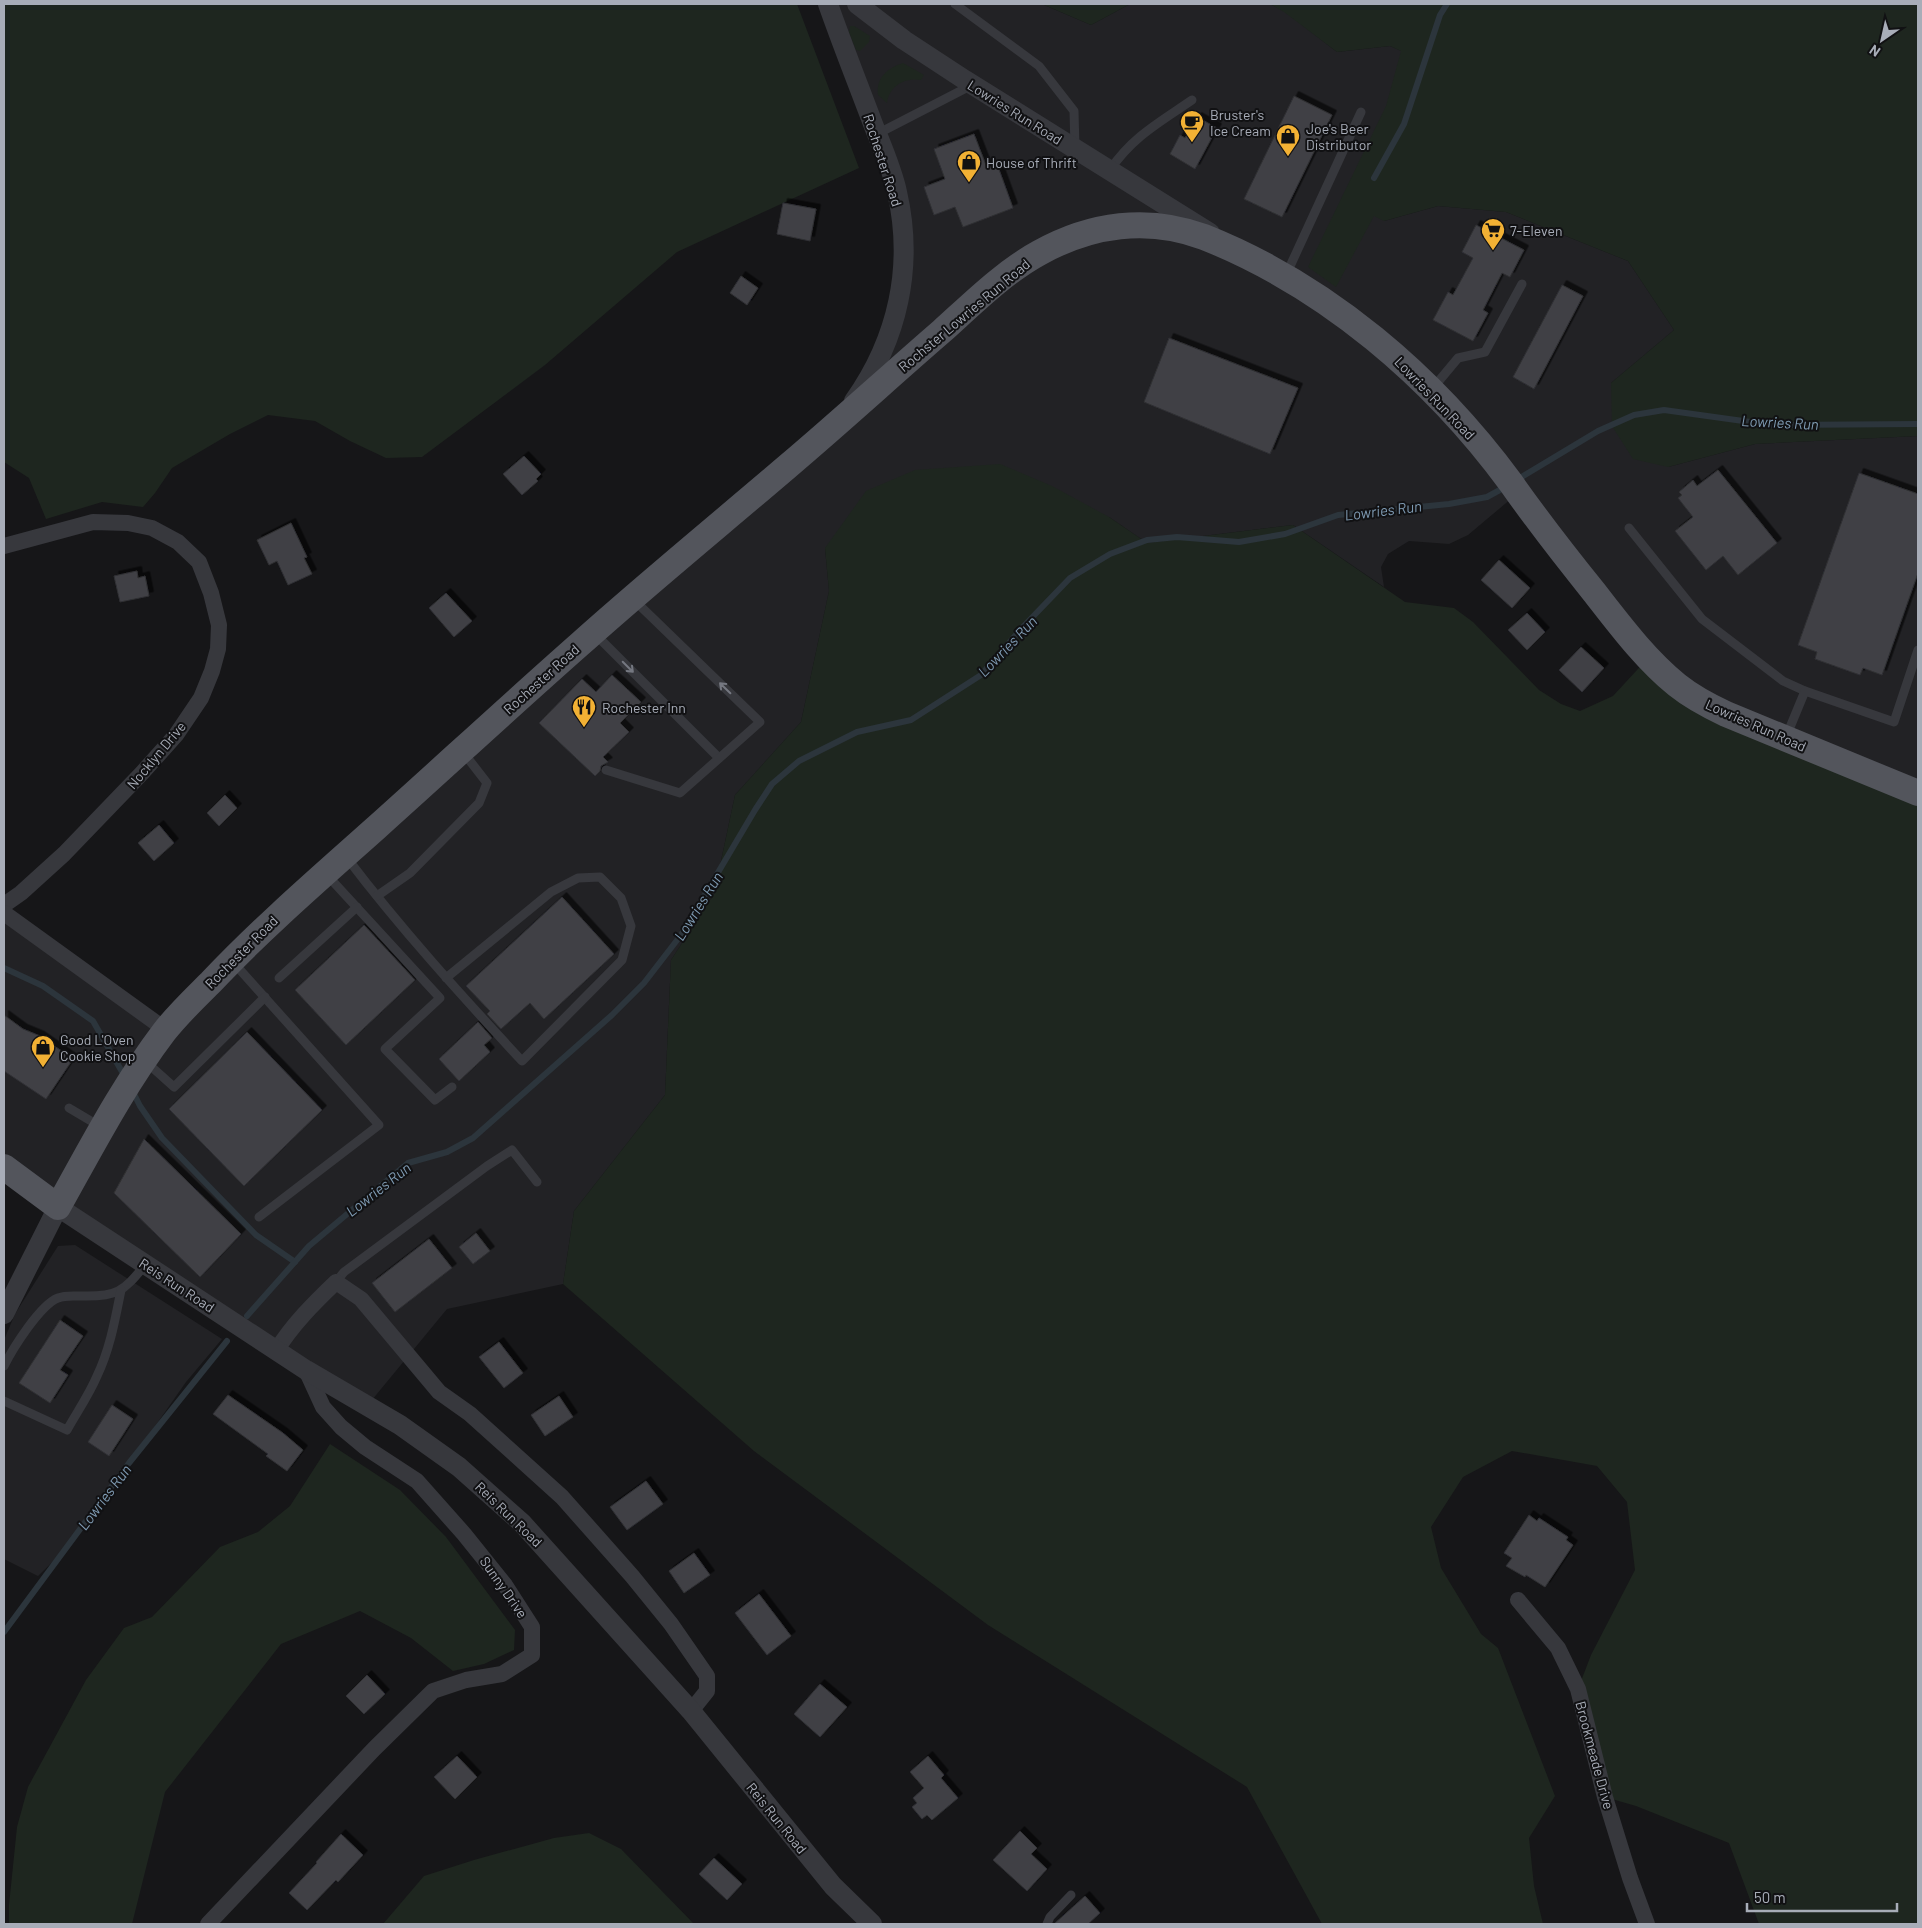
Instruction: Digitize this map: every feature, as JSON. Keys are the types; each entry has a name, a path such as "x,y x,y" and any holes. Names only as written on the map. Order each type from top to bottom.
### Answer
{"main road":[{"name":"Rochster Lowries Run Road","path":"838,423 996,284 1022,264 1060,243 1104,228 1150,224 1196,234 1247,256"},
{"name":"Lowries Run Road","path":"1247,256 1340,313 1415,374 1476,440 1509,480 1539,524 1622,626 1676,684 1706,704 1785,739 1918,793"},
{"name":"Rochester Road","path":"58,1207 102,1128 166,1030 232,960 593,632 838,423"},
{"path":"4,1167 58,1207"}],"street":[{"name":"Rochester Road","path":"828,4 897,192 903,230 903,273 895,316 884,350 863,389 838,423"},
{"name":"Lowries Run Road","path":"857,4 904,40 972,85 1247,256"},
{"name":"Nocklyn Drive","path":"4,546 93,522 128,523 152,528 178,542 199,562 211,593 219,625 218,649 212,671 201,698 176,735 142,774 64,854 21,893 4,905"},
{"path":"4,913 166,1030"},
{"name":"Rochester Road","path":"4,1314 58,1207"},
{"name":"Reis Run Road","path":"58,1207 276,1351 414,1436 459,1467 515,1517 691,1711 832,1886 872,1924"},
{"path":"276,1351 284,1338 314,1303 336,1282 361,1299 439,1392 470,1414 562,1498 632,1576 671,1624 707,1676 707,1691 691,1711"},
{"name":"Sunny Drive","path":"208,1924 374,1749 433,1691 466,1680 502,1674 532,1655 532,1627 505,1585 464,1534 417,1481 365,1447 341,1427 323,1407 306,1370"},
{"name":"Brookmeade Drive","path":"1518,1600 1558,1648 1578,1689 1605,1797 1630,1878 1647,1924"}],"lane":[{"path":"956,4 1039,66 1074,111 1075,149"},
{"path":"877,134 972,85"},
{"path":"1110,170 1122,153 1138,137 1192,100"},
{"path":"1285,278 1361,112"},
{"path":"1431,390 1458,358 1485,352 1522,284"},
{"path":"1628,528 1702,618 1784,681 1804,691 1894,722 1918,650"},
{"path":"606,770 680,793 760,722 632,599"},
{"path":"593,632 719,758"},
{"path":"1785,739 1804,691"},
{"path":"377,896 410,873 480,803 487,783 462,751"},
{"path":"345,856 446,978 522,1062 622,960 631,926 621,898 600,877 578,878 551,892 446,978"},
{"path":"325,874 440,998 384,1049 434,1100 452,1087"},
{"path":"279,978 357,908"},
{"path":"232,960 379,1125 259,1218"},
{"path":"134,1078 174,1087 265,997"},
{"path":"69,1108 102,1128"},
{"path":"336,1282 344,1272 359,1260 486,1166 512,1150 537,1182"},
{"path":"4,1366 20,1340 48,1304 65,1296 103,1296 121,1290 129,1285 145,1265"},
{"path":"4,1401 67,1430 91,1389 104,1359 114,1330 121,1290"},
{"path":"1047,1924 1050,1917 1071,1895"}],"shaded area":[{"path":"4,4 797,4 859,168 677,252 545,365 422,457 386,458 350,441 315,421 268,415 230,434 172,468 143,507 102,502 46,519 29,478 4,462"},
{"path":"828,4 1042,4 1091,25 1130,4 1270,4 1284,11 1337,52 1390,46 1425,61 1384,221 1438,206 1506,212 1628,261 1674,330 1611,383 1668,467 1755,444 1918,436 1918,793 1706,704 1518,493 1468,535 1449,544 1409,541 1388,554 1381,567 1384,587 1293,525 1147,543 1109,517 825,548 829,591 801,722 735,795 714,894 671,960 665,1095 574,1211 563,1284 447,1309 367,1406 4,1167 4,913 166,1029 838,423 884,350 903,230"},
{"path":"1042,4 1130,4 1091,25"},
{"path":"1270,4 1918,4 1918,436 1755,444 1668,467 1633,459 1612,426 1611,383 1674,330 1628,261 1506,212 1438,206 1384,221 1374,216 1336,287 1308,267 1386,106 1401,51 1390,46 1337,52 1284,12"},
{"path":"850,26 854,26 870,36 869,42 860,51 856,50 849,32"},
{"path":"903,63 924,75 921,80 904,81 894,87 887,103 878,95 881,78 892,68"},
{"path":"1000,464 1052,486 1109,517 1147,543 1293,525 1405,602 1454,608 1473,622 1539,690 1561,704 1580,711 1613,696 1649,657 1663,672 1918,793 1918,1924 1759,1924 1729,1843 1636,1806 1605,1797 1578,1689 1591,1655 1635,1570 1627,1502 1597,1466 1512,1451 1463,1477 1431,1527 1441,1568 1481,1634 1498,1648 1555,1796 1529,1838 1534,1886 1543,1924 1322,1924 1247,1787 988,1625 754,1451 563,1284 574,1211 665,1095 671,960 714,894 735,795 801,722 829,591 825,548 866,491 915,470"},
{"path":"75,1245 222,1339 186,1382 76,1539 38,1576 4,1559 4,1340 15,1314 58,1246"},
{"path":"330,1444 400,1490 446,1537 515,1630 514,1650 484,1664 453,1671 411,1638 360,1611 281,1644 165,1792 132,1924 9,1924 9,1905 17,1827 28,1787 86,1680 124,1628 152,1617 220,1547 258,1532 290,1506"},
{"path":"589,1833 621,1849 694,1924 383,1924 424,1876 554,1838"}],"building":[{"name":"Joe's Beer Distributor","path":"1294,96 1332,115 1282,217 1244,199"},
{"name":"Bruster's Ice Cream","path":"1197,117 1217,128 1195,169 1170,154 1180,135 1185,138"},
{"name":"House of Thrift","path":"974,134 987,168 997,164 1013,208 963,227 955,207 934,215 924,187 945,179 934,149"},
{"path":"783,203 816,209 810,241 777,234"},
{"name":"7-Eleven","path":"1476,225 1524,250 1510,277 1502,273 1483,310 1488,313 1473,341 1433,320 1448,292 1453,295 1473,258 1462,252"},
{"path":"741,276 758,288 747,305 730,293"},
{"path":"1562,285 1583,296 1534,389 1513,377"},
{"path":"1169,338 1298,388 1270,454 1144,402"},
{"path":"524,456 541,474 536,479 538,481 522,495 503,474"},
{"path":"1718,470 1777,543 1738,575 1723,556 1706,570 1675,531 1693,517 1678,498 1682,495 1679,492 1693,480 1697,486"},
{"path":"1859,473 1918,494 1918,573 1882,675 1863,668 1860,675 1815,659 1817,652 1798,645"},
{"path":"291,523 307,557 304,558 312,574 288,585 277,561 269,565 257,540"},
{"path":"1499,560 1530,588 1512,608 1481,580"},
{"path":"137,571 138,578 145,576 149,596 120,602 114,576"},
{"path":"446,593 472,621 454,637 429,608"},
{"path":"1527,613 1545,632 1527,650 1508,630"},
{"path":"1581,647 1604,668 1582,692 1559,670"},
{"name":"Rochester Inn","path":"612,675 641,702 620,723 629,732 603,757 608,762 601,766 600,771 595,776 539,723 582,679 596,692"},
{"path":"225,795 237,808 219,826 207,813"},
{"path":"159,825 174,843 154,861 138,843"},
{"path":"562,897 614,954 544,1019 530,1003 501,1029 487,1014 490,1011 466,986"},
{"path":"364,925 415,980 346,1045 295,990"},
{"name":"Good L'Oven Cookie Shop","path":"4,1015 23,1029 40,1036 73,1059 46,1099 4,1071"},
{"path":"478,1022 492,1038 484,1045 490,1052 459,1081 439,1059"},
{"path":"247,1032 322,1110 244,1186 169,1109"},
{"path":"144,1139 241,1234 200,1277 114,1193"},
{"path":"476,1233 490,1251 473,1264 459,1247"},
{"path":"429,1239 452,1268 395,1312 372,1283"},
{"path":"60,1320 83,1336 60,1370 68,1375 50,1403 19,1383"},
{"path":"499,1342 523,1373 504,1388 479,1357"},
{"path":"228,1395 283,1433 303,1450 287,1471 266,1456 268,1454 213,1414"},
{"path":"559,1396 573,1417 545,1436 531,1415"},
{"path":"112,1405 133,1419 109,1456 88,1442"},
{"path":"646,1481 663,1504 627,1530 610,1507"},
{"path":"1529,1515 1537,1521 1539,1518 1568,1537 1566,1540 1573,1545 1545,1587 1526,1575 1525,1577 1506,1566 1512,1558 1504,1553"},
{"path":"694,1553 710,1575 684,1593 669,1571"},
{"path":"759,1594 791,1636 767,1655 735,1613"},
{"path":"367,1675 385,1694 364,1714 346,1696"},
{"path":"820,1684 847,1707 820,1737 794,1714"},
{"path":"457,1756 477,1777 455,1799 434,1777"},
{"path":"928,1756 944,1775 941,1778 958,1798 932,1820 927,1815 922,1819 912,1807 917,1803 913,1798 924,1788 910,1772"},
{"path":"1020,1831 1037,1848 1031,1854 1047,1869 1027,1891 993,1860"},
{"path":"341,1834 363,1855 338,1882 336,1880 307,1910 289,1893"},
{"path":"714,1858 742,1884 727,1900 699,1874"},
{"path":"1085,1896 1100,1913 1088,1924 1054,1924"}],"waterway":[{"path":"1374,178 1404,124 1440,15 1447,4"},
{"name":"Lowries Run","path":"1515,481 1598,431 1634,415 1664,410 1772,425 1918,424"},
{"name":"Lowries Run","path":"247,1316 309,1246 408,1163 447,1152 473,1138 612,1015 644,983 681,935 772,784 799,761 857,732 911,720 981,675 1021,629 1070,578 1110,554 1147,540 1177,537 1239,542 1285,534 1338,515 1449,504 1487,497 1507,486"},
{"path":"4,968 43,986 93,1021 125,1077"},
{"path":"132,1090 140,1106 162,1138 256,1235 295,1262"},
{"name":"Lowries Run","path":"4,1632 129,1463 227,1341"}],"place":[{"name":"Bruster's Ice Cream","path":"1192,143"},
{"name":"Joe's Beer Distributor","path":"1288,157"},
{"name":"House of Thrift","path":"969,183"},
{"name":"7-Eleven","path":"1493,251"},
{"name":"Rochester Inn","path":"584,728"},
{"name":"Good L'Oven Cookie Shop","path":"43,1068"}]}
